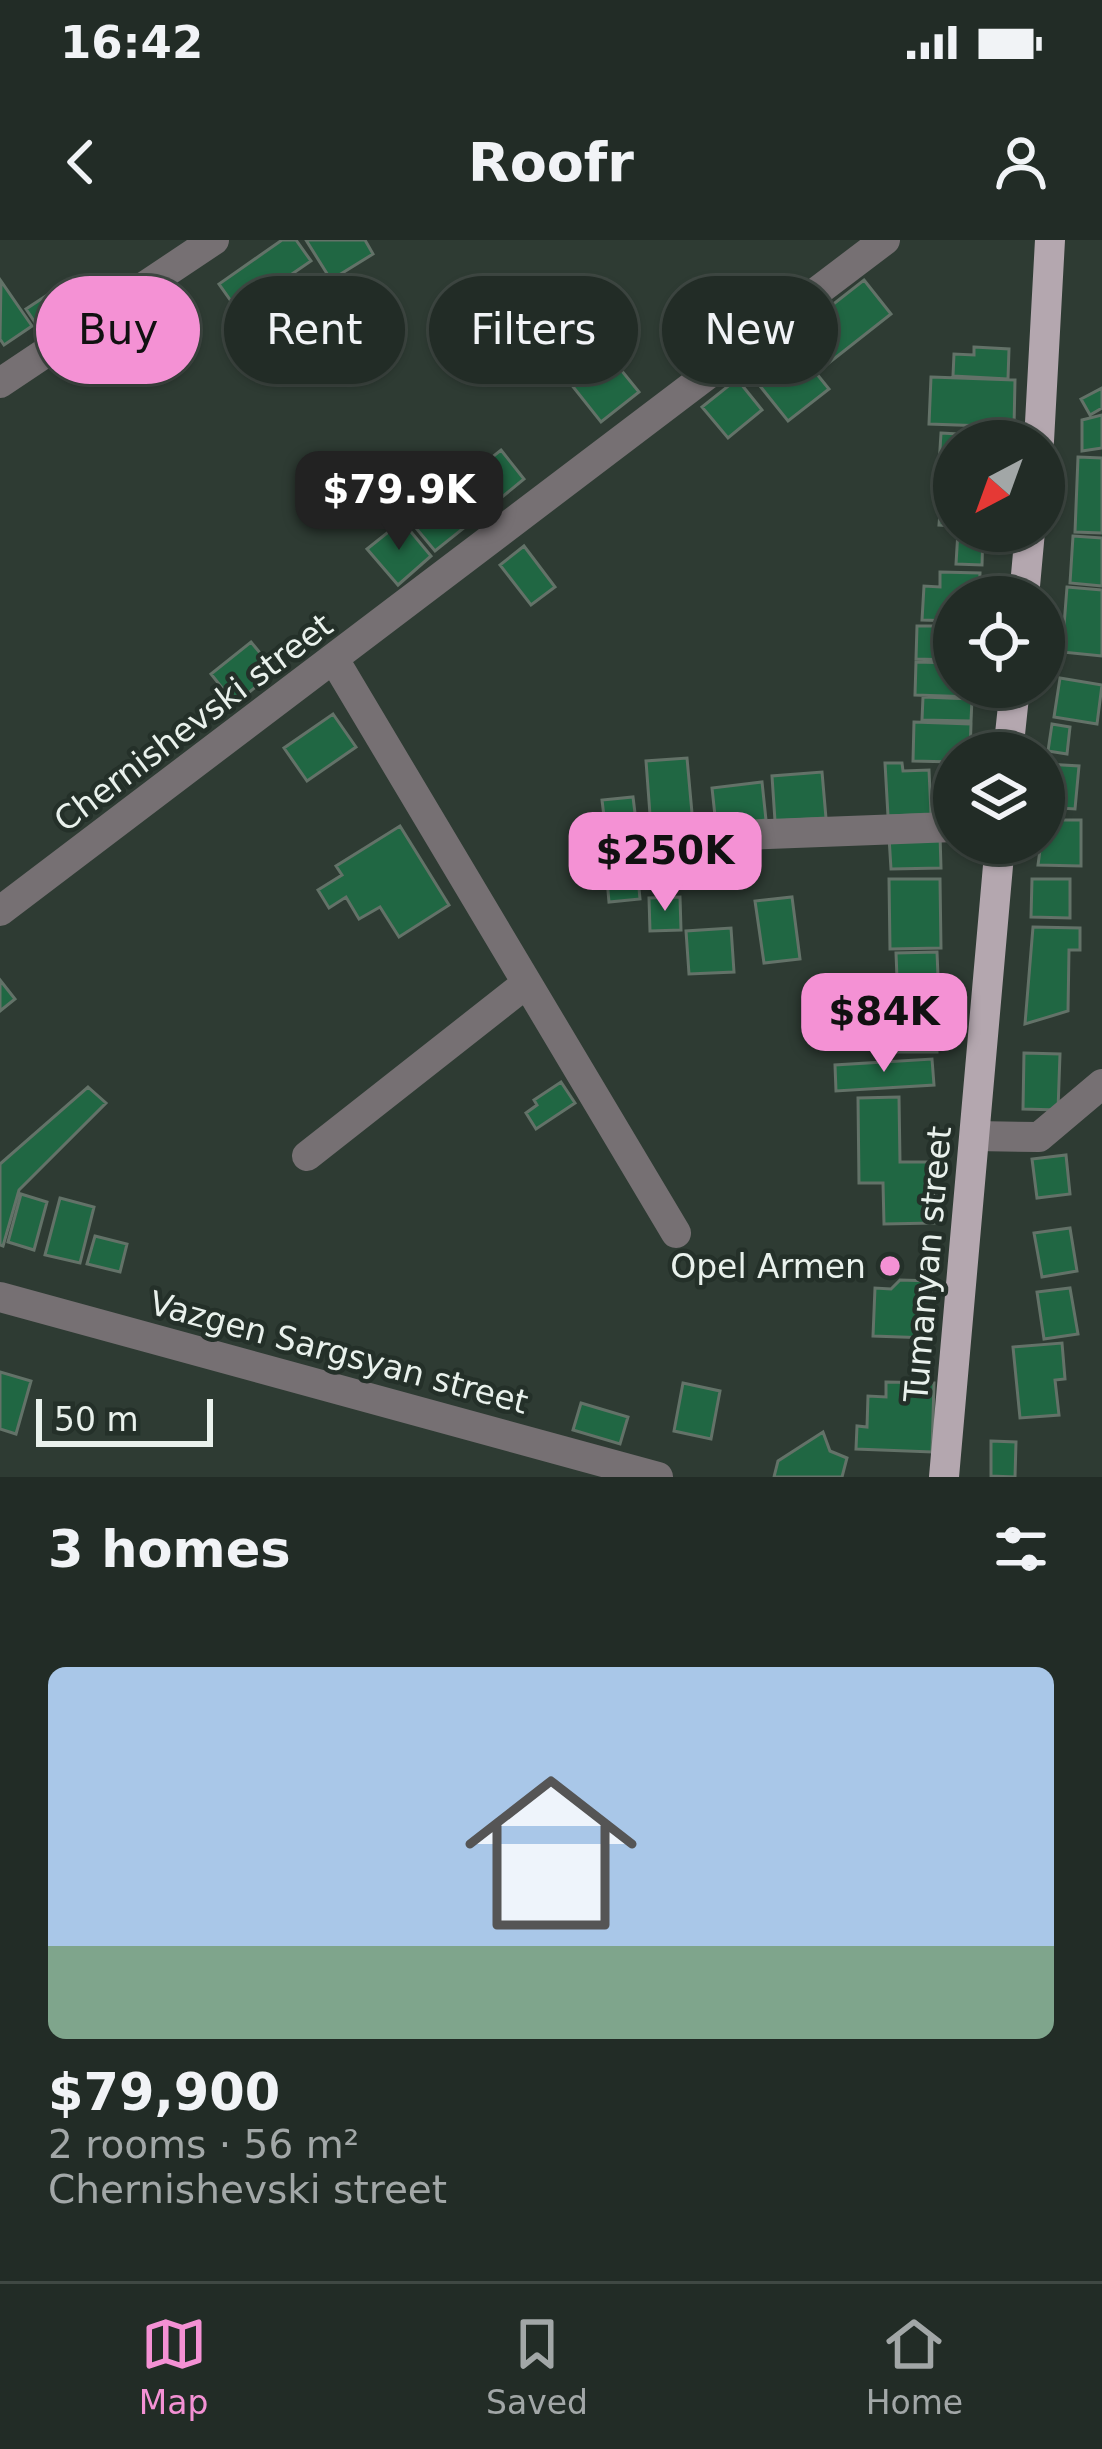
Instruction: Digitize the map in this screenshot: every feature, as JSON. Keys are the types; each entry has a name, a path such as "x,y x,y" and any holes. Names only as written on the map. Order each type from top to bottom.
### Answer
{"main road":[{"path":"1040,420 1051,240"},
{"name":"Tumanyan street","path":"944,1477 998,864"}],"street":[{"path":"0,383 214,240"},
{"name":"Chernishevski street","path":"0,911 885,240"},
{"path":"335,661 676,1233"},
{"path":"692,837 933,828"},
{"path":"307,1156 527,983"},
{"path":"975,1136 1039,1137 1102,1084"},
{"name":"Vazgen Sargsyan street","path":"0,1298 577,1466 658,1477"}],"building":[{"path":"282,240 296,240 311,261 289,276 230,276"},
{"path":"306,240 365,240 373,254 337,276 328,276"},
{"path":"864,280 891,314 838,356 838,300"},
{"path":"1,281 32,326 4,345 0,339"},
{"path":"36,302 36,324 26,309"},
{"path":"974,347 1009,349 1008,379 953,376 954,354 974,355"},
{"path":"931,377 1015,380 1014,420 933,420 929,424"},
{"path":"571,384 633,384 639,392 601,422"},
{"path":"731,384 741,384 762,410 728,438 702,407"},
{"path":"758,384 825,384 829,389 788,421"},
{"path":"1102,388 1102,408 1090,415 1081,399"},
{"path":"1102,415 1102,448 1082,451 1082,420"},
{"path":"501,450 524,479 485,511 461,482"},
{"path":"1078,457 1102,458 1102,533 1075,532"},
{"path":"451,490 475,519 435,551 411,522"},
{"path":"402,521 431,556 398,585 367,549"},
{"path":"1073,536 1102,538 1102,586 1070,583"},
{"path":"524,546 555,587 531,605 500,565"},
{"path":"957,552 982,552 982,565 956,564"},
{"path":"940,572 980,573 980,576 940,576"},
{"path":"924,586 933,587 933,620 922,620"},
{"path":"1067,587 1102,590 1102,656 1065,652"},
{"path":"917,626 933,626 933,659 916,659"},
{"path":"251,642 275,671 235,704 211,674"},
{"path":"916,662 933,662 933,696 915,695"},
{"path":"1065,679 1102,685 1097,724 1054,717 1055,708 1065,708"},
{"path":"923,697 933,697 933,708 972,708 971,721 922,720"},
{"path":"333,714 356,747 307,781 284,748"},
{"path":"914,722 971,724 971,732 933,732 933,761 913,761"},
{"path":"1052,724 1070,727 1067,754 1065,732 1051,732"},
{"path":"687,758 693,824 651,828 646,761"},
{"path":"885,763 902,763 903,771 929,770 931,814 888,816"},
{"path":"1065,765 1079,766 1075,809 1065,808"},
{"path":"822,772 826,818 775,821 772,776"},
{"path":"762,782 766,820 716,825 712,788"},
{"path":"633,797 637,829 606,833 602,800"},
{"path":"1065,820 1081,820 1081,866 1038,865 1065,864"},
{"path":"400,826 449,905 399,937 380,907 359,919 346,897 329,908 318,890 342,875 336,866"},
{"path":"635,832 638,864 607,867 604,835"},
{"path":"933,835 933,864 941,868 891,869 889,837"},
{"path":"637,867 640,899 609,902 606,869"},
{"path":"889,879 940,879 941,948 890,949"},
{"path":"1032,879 1070,879 1070,918 1031,917"},
{"path":"680,897 681,930 650,931 649,898"},
{"path":"792,897 800,959 764,963 755,901"},
{"path":"1033,927 1080,928 1080,950 1069,950 1068,1011 1025,1024"},
{"path":"731,928 734,972 689,974 686,931"},
{"path":"937,952 939,1001 898,1003 896,953"},
{"path":"0,980 15,999 0,1011"},
{"path":"936,1007 937,1052 876,1052 875,1008"},
{"path":"1024,1053 1060,1054 1058,1110 1023,1109"},
{"path":"932,1059 934,1085 836,1091 835,1065"},
{"path":"561,1082 575,1103 536,1129 526,1113 537,1105 534,1100"},
{"path":"88,1087 106,1103 19,1190 0,1245 0,1164"},
{"path":"899,1097 900,1162 933,1162 934,1223 884,1224 883,1183 859,1183 858,1098"},
{"path":"1066,1155 1070,1194 1037,1198 1032,1159"},
{"path":"21,1194 47,1202 34,1250 8,1242"},
{"path":"60,1198 94,1207 80,1263 45,1255"},
{"path":"1070,1228 1077,1271 1042,1277 1034,1233"},
{"path":"95,1236 127,1244 120,1272 87,1264"},
{"path":"900,1280 932,1281 929,1338 873,1336 875,1288 891,1289"},
{"path":"1070,1288 1078,1334 1044,1339 1037,1292"},
{"path":"1062,1343 1065,1379 1055,1380 1059,1415 1020,1418 1013,1347"},
{"path":"0,1372 31,1381 16,1434 0,1429"},
{"path":"886,1382 934,1383 932,1452 856,1449 857,1426 867,1427 868,1396 886,1397"},
{"path":"683,1383 720,1391 711,1439 674,1431"},
{"path":"581,1403 628,1417 620,1444 573,1430"},
{"path":"823,1432 830,1451 847,1458 842,1477 774,1477 778,1461"},
{"path":"991,1441 1016,1442 1015,1477 991,1476"}],"place":[{"name":"Opel Armen","path":"890,1266"}]}
